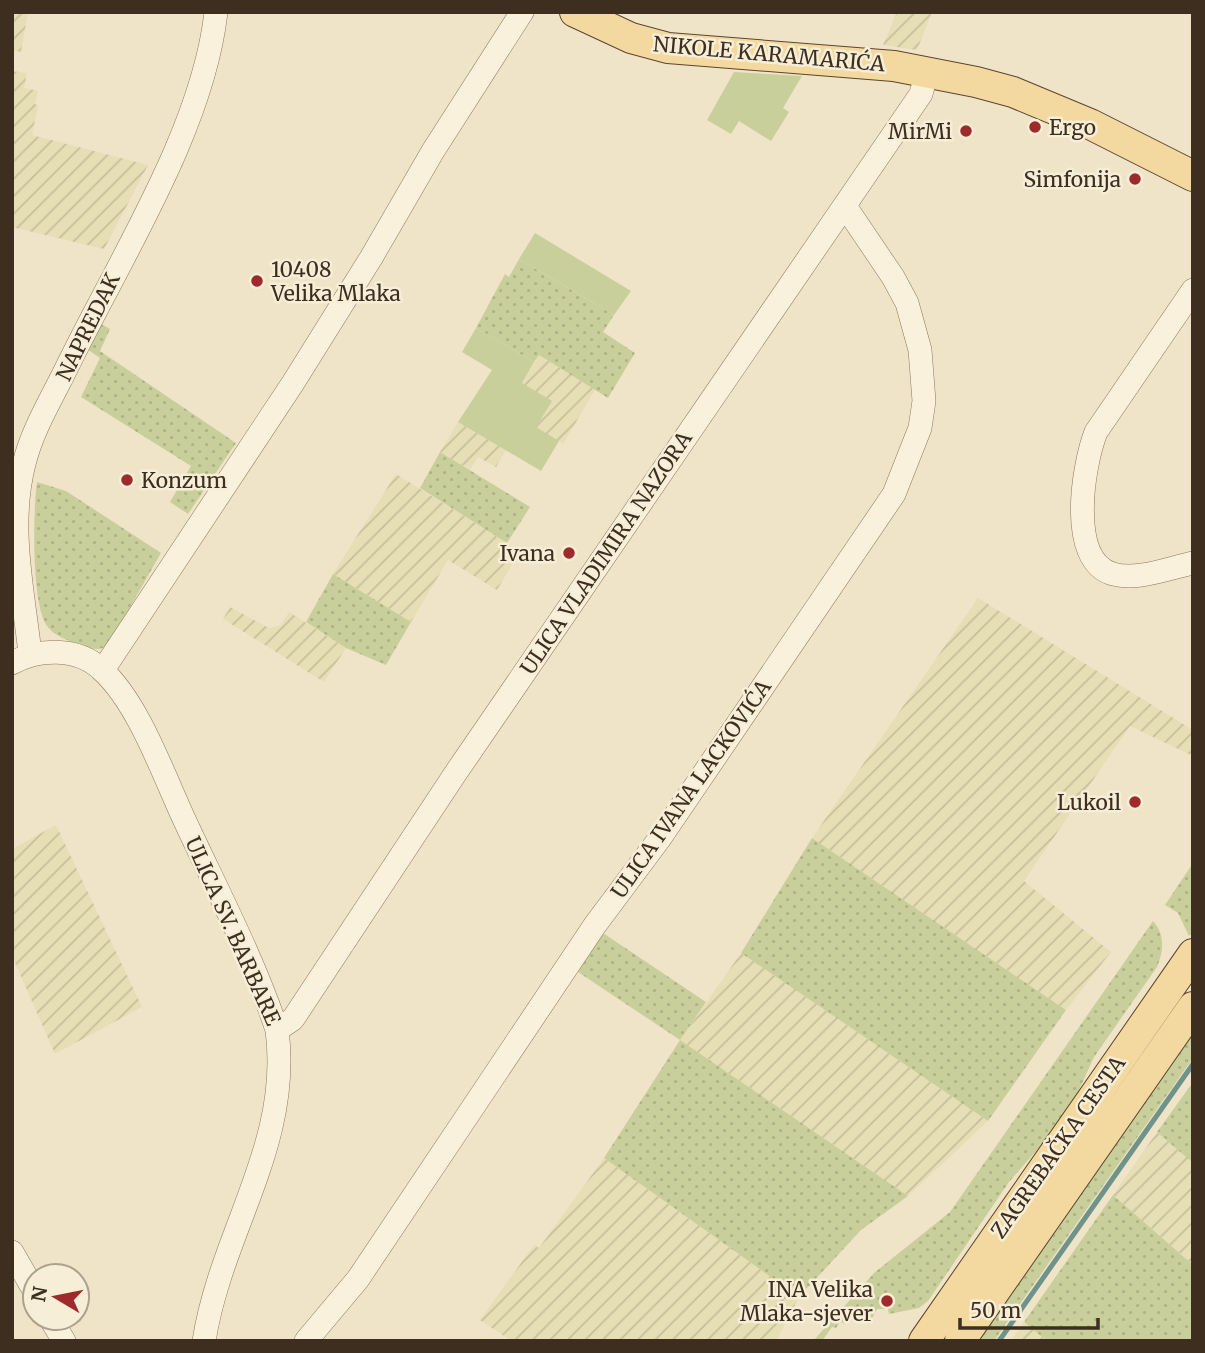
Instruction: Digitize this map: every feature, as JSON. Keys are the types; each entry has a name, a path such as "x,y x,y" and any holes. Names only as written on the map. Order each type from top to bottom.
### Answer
{"main road":[{"name":"NIKOLE KARAMARIĆA","path":"575,12 631,38 668,48 927,71 1013,92 1090,124 1193,176"},
{"name":"ZAGREBAČKA CESTA","path":"924,1341 1193,954"},
{"name":"ZAGREBAČKA CESTA","path":"960,1341 1193,1007"}],"street":[{"name":"NAPREDAK","path":"21,658 16,520 24,462 76,348 148,208 197,97 206,69 216,12"},
{"path":"21,658 67,653 103,670 293,383 371,258 433,150 522,12"},
{"name":"ULICA VLADIMIRA NAZORA","path":"277,1030 293,1019 463,762 845,206 920,94 927,71"},
{"name":"ULICA IVANA LACKOVIĆA","path":"306,1341 358,1279 595,925 660,838 894,494 920,428 924,401 920,350 907,303 893,276 845,206"},
{"path":"1193,290 1096,432 1085,470 1083,523 1090,558 1113,574 1140,575 1193,562"},
{"name":"ULICA SV. BARBARE","path":"103,670 135,717 154,754 277,1030 280,1075 276,1115 252,1192 217,1285 204,1341"},
{"path":"12,1252 21,1268"}],"shaded area":[{"path":"12,12 28,12 21,52 12,50"},
{"path":"897,12 932,12 917,50 883,45"},
{"path":"12,71 27,73 24,88 38,91 32,135 148,165 104,249 12,227"},
{"path":"539,355 595,390 563,444 536,428 522,383"},
{"path":"458,422 506,450 496,467 478,457 470,470 440,452"},
{"path":"396,474 520,551 497,590 448,560 411,622 333,574"},
{"path":"978,598 1193,730 1193,756 1130,726 1024,881 1111,952 1066,1010 812,838"},
{"path":"230,607 269,628 281,625 289,612 346,648 324,682 223,619"},
{"path":"56,825 142,1007 55,1054 12,956 12,849"},
{"path":"741,953 988,1121 908,1196 680,1040"},
{"path":"1157,1132 1193,1163 1193,1265 1113,1195"},
{"path":"604,1158 799,1297 776,1341 512,1341 480,1320 534,1245 539,1248"},
{"path":"1024,1322 1047,1341 1011,1341"}],"green space":[{"path":"734,72 802,76 783,108 789,112 771,141 739,121 731,134 707,120"},
{"path":"535,233 631,291 614,315 519,259"},
{"path":"519,259 614,315 603,332 635,353 608,398 539,355 534,362 476,328 505,274 509,277"},
{"path":"98,322 110,329 100,351 236,443 188,514 170,502 191,466 81,397 100,358 84,347"},
{"path":"476,328 534,362 522,383 552,401 536,427 559,441 541,471 458,422 492,370 462,352"},
{"path":"440,452 530,507 507,543 420,488"},
{"path":"37,482 66,491 161,553 109,644 102,648 88,648 58,635 50,630 42,615 34,556"},
{"path":"333,574 411,622 386,665 346,648 306,622"},
{"path":"812,838 1066,1010 988,1121 741,953"},
{"path":"1193,863 1193,932 1189,936 1178,913 1165,905"},
{"path":"1153,921 1160,931 1162,943 1157,967 1094,1057 1074,1101 1045,1141 1009,1182 928,1301 919,1308 889,1314 888,1309 877,1309 869,1324 853,1313 845,1324 840,1322 836,1328 832,1327 822,1341 813,1341 874,1273 950,1212"},
{"path":"603,933 706,1002 680,1040 578,972"},
{"path":"1193,1022 1193,1058 994,1341 972,1341"},
{"path":"680,1040 908,1196 861,1230 799,1297 604,1158"},
{"path":"1193,1082 1193,1163 1157,1132"},
{"path":"1113,1195 1193,1265 1193,1341 1047,1341 1024,1322"}],"waterway":[{"path":"999,1341 1193,1064"}],"place":[{"name":"Ergo","path":"1035,127"},
{"name":"MirMi","path":"966,131"},
{"name":"Simfonija","path":"1135,179"},
{"name":"10408 Velika Mlaka","path":"257,281"},
{"name":"Konzum","path":"127,480"},
{"name":"Ivana","path":"569,553"},
{"name":"Lukoil","path":"1135,802"},
{"name":"INA Velika Mlaka-sjever","path":"887,1301"}]}
